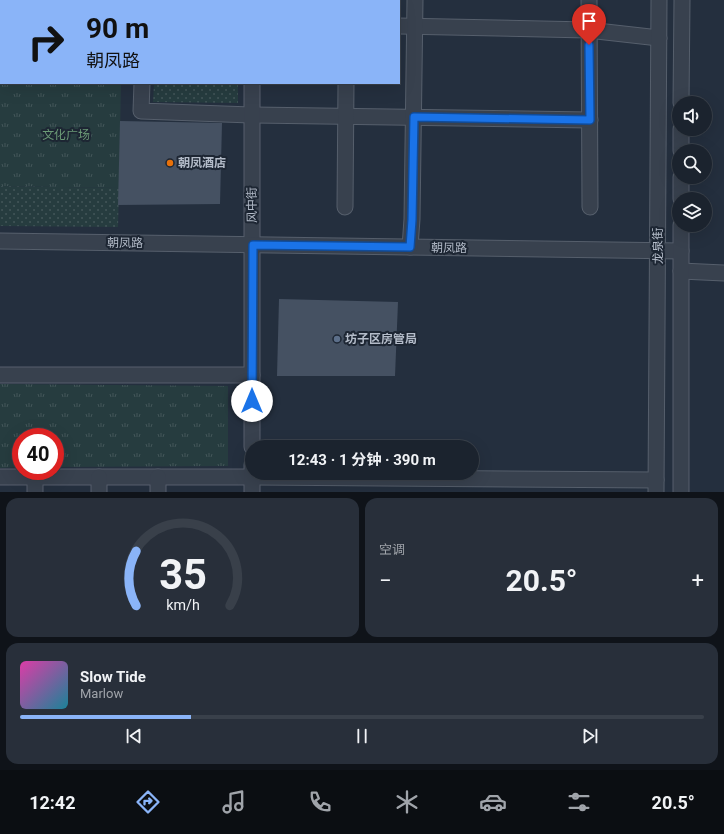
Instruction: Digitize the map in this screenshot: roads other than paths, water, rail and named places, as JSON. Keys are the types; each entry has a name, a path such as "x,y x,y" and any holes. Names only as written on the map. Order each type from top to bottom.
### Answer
{"street":[{"path":"410,247 412,220 415,0"},
{"path":"589,0 590,207"},
{"name":"龙泉街","path":"656,486 659,0"},
{"path":"682,0 682,96"},
{"path":"400,26 588,30 659,38"},
{"path":"142,84 141,111 251,115 590,120"},
{"name":"风中街","path":"252,84 252,440"},
{"path":"345,207 346,84"},
{"name":"龙泉街","path":"680,492 681,232"},
{"name":"朝凤路","path":"0,241 681,251"},
{"path":"681,271 724,273"},
{"path":"0,375 252,376"},
{"path":"0,477 35,485 99,477 158,477 245,471"},
{"path":"99,477 99,492"},
{"path":"158,477 158,492"},
{"path":"479,479 656,486"},
{"path":"252,480 252,492"}],"place":[{"name":"朝凤酒店","path":"170,163"},
{"name":"坊子区房管局","path":"337,339"}],"park label":[{"name":"文化广场","path":"66,135"}]}
